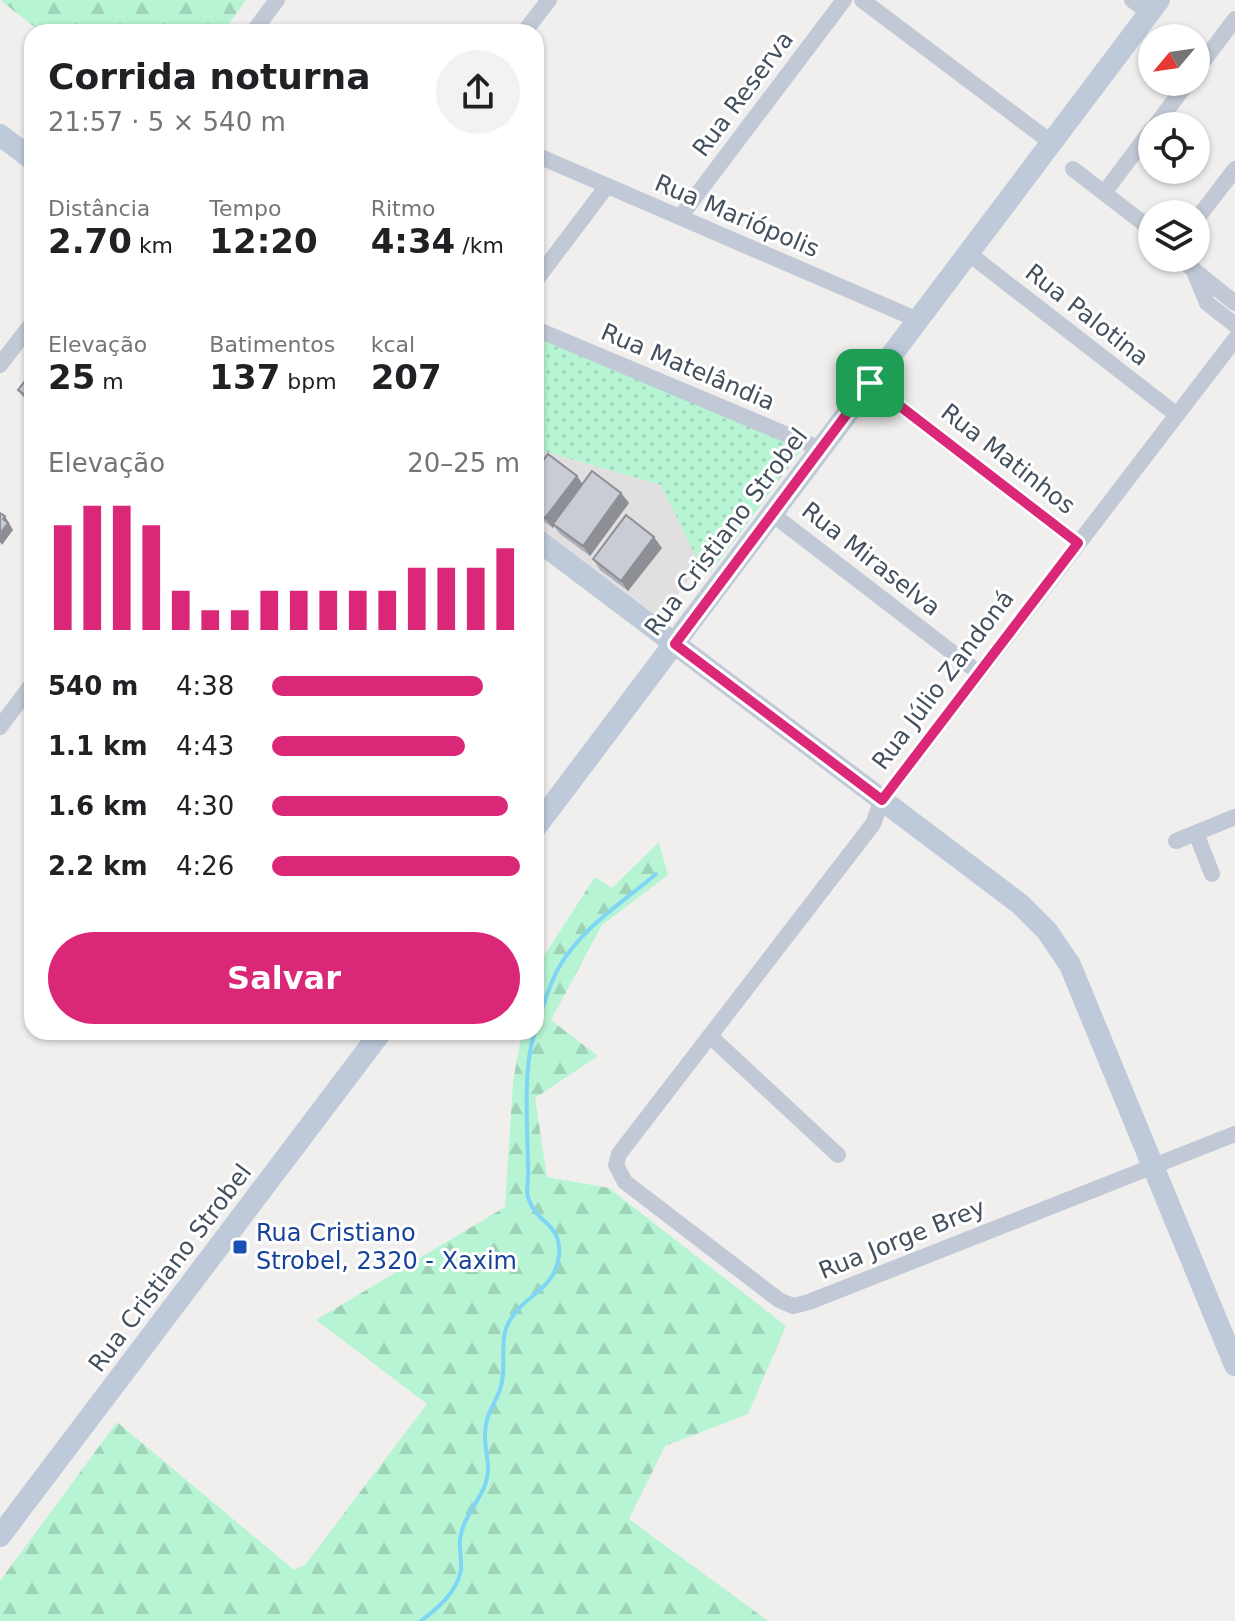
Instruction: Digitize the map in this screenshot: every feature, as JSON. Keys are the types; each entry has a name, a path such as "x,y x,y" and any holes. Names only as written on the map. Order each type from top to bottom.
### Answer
{"main road":[{"name":"Rua Cristiano Strobel","path":"544,816 1052,143 1147,4"},
{"path":"0,135 24,153"},
{"path":"544,545 1034,916 1070,965 1235,1365"},
{"name":"Rua Cristiano Strobel","path":"0,1536 375,1040"}],"street":[{"path":"264,24 277,0"},
{"path":"530,24 549,0"},
{"name":"Rua Reserva","path":"680,217 844,0"},
{"path":"862,0 1052,143"},
{"path":"1210,52 1235,19"},
{"path":"1165,112 1177,96"},
{"path":"1104,193 1138,148"},
{"name":"Rua Mariópolis","path":"544,158 918,320"},
{"path":"1073,169 1138,219"},
{"path":"1210,202 1235,169"},
{"path":"544,269 607,186"},
{"name":"Rua Palotina","path":"968,253 1177,415"},
{"path":"1194,272 1235,303"},
{"path":"1194,272 1207,303 1235,325"},
{"name":"Rua Matelândia","path":"544,332 821,449"},
{"path":"0,365 24,334"},
{"name":"Rua Júlio Zandoná","path":"617,1172 619,1154 873,824 882,800 1177,415 1233,349"},
{"name":"Rua Matinhos","path":"870,383 1078,543"},
{"name":"Rua Miraselva","path":"772,514 979,673"},
{"path":"0,727 24,695"},
{"path":"1176,841 1235,817"},
{"path":"1196,833 1212,874"},
{"path":"710,1036 838,1155"},
{"name":"Rua Jorge Brey","path":"617,1172 625,1182 767,1291 793,1306 1235,1134"}],"shaded area":[{"path":"544,451 661,485 700,565 660,618 544,532"}],"green space":[{"path":"0,0 246,0 229,24 31,24"},
{"path":"544,341 804,447 710,573 700,565 661,485 544,451"},
{"path":"659,842 668,875 602,925 551,1020 598,1056 535,1098 547,1177 609,1188 786,1326 748,1414 665,1446 629,1519 768,1621 0,1621 0,1581 117,1422 294,1570 305,1565 427,1404 316,1320 505,1207 513,1082 521,1040 544,1040 544,956 595,877 612,888"}],"building":[{"path":"548,454 577,476 545,518 544,517 544,459"},
{"path":"592,471 621,493 583,546 553,524"},
{"path":"0,513 8,523 0,534"},
{"path":"626,515 654,537 621,581 593,559"}],"waterway":[{"path":"544,1005 558,969 578,941 602,917 656,874"},
{"path":"421,1621 446,1599 459,1578 462,1531 487,1478 485,1428 502,1379 505,1332 517,1310 550,1279 559,1256 557,1237 537,1214 527,1193 527,1082 533,1040"}],"place":[{"name":"Rua Cristiano Strobel, 2320 - Xaxim","path":"240,1247"}],"route":[{"path":"870,383 1078,543 882,800 675,644 870,383"}]}
